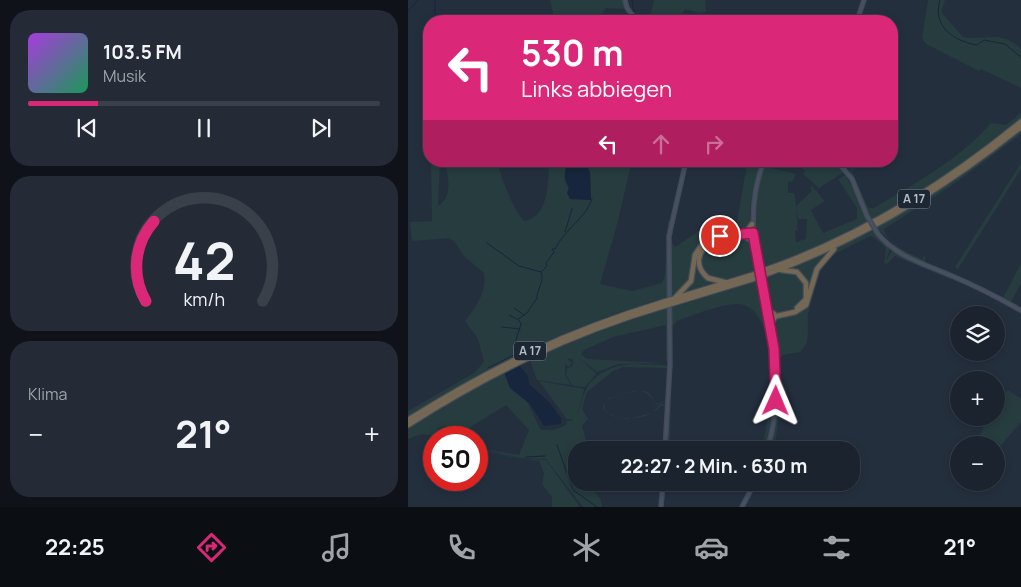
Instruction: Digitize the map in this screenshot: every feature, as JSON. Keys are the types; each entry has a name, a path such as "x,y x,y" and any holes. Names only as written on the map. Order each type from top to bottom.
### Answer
{"highway":[{"name":"A 17","path":"674,300 766,272 834,242 893,212 956,172 1022,121"},
{"name":"A 17","path":"766,272 778,270 838,245 889,219 935,191 1022,126"},
{"path":"728,283 715,281 705,275 699,264 700,253 711,241 744,235 749,231 752,224"},
{"path":"674,300 691,280 695,255 702,243 714,237 753,234"},
{"path":"744,235 754,242"},
{"path":"766,309 775,315 795,312 806,305 817,269 838,245"},
{"path":"768,317 800,307 806,300 808,291 806,283 801,276 792,271 778,270"},
{"name":"A 17","path":"408,420 486,376 577,333 674,300 752,277"},
{"path":"769,326 775,315"},
{"name":"A 17","path":"408,425 486,376"}],"street":[{"path":"625,0 627,8 632,15"},
{"path":"859,15 864,0"},
{"path":"666,441 670,364 669,236 685,167"},
{"path":"762,167 756,184 752,224 774,349 775,412 769,441"},
{"path":"842,167 852,178 867,216 878,234 904,256 951,276 1022,311"},
{"path":"662,507 663,491"},
{"path":"742,507 750,491"}],"green space":[{"path":"550,0 623,0 625,5 623,9 606,8 601,15 554,15"},
{"path":"654,0 705,0 706,12 699,13 685,9 682,15 650,15"},
{"path":"928,0 945,0 941,12 963,37 1000,37 1014,43 1021,49 1021,88 981,69 979,71 926,44 922,38"},
{"path":"1021,113 1021,118 967,160 872,221 850,171 852,167 868,208 874,208 951,159 979,136 991,123 1006,125"},
{"path":"1021,129 1021,134 951,186 884,229 894,244 922,259 925,255 925,263 901,251 877,228 951,183"},
{"path":"1021,163 1021,169 958,269 955,267"},
{"path":"431,167 440,167 438,206 443,202 448,192 446,167 499,167 511,200 524,221 539,213 543,205 548,187 549,167 566,167 565,170 570,199 591,200 590,173 587,167 631,167 600,284 632,291 662,283 665,275 668,221 671,221 668,242 668,297 600,320 534,348 470,380 408,417 408,411 474,373 484,362 478,339 465,321 477,305 482,293 484,273 464,256 454,241 448,238 412,241 410,222 432,221"},
{"path":"746,167 760,167 751,204 750,225 746,232 720,234 703,241 699,246 687,281 683,287 670,296 670,239 675,247 702,229 737,222"},
{"path":"764,167 767,167 796,174 792,182 788,181 788,193 794,193 795,195 798,230 795,231 796,242 806,239 807,219 798,219 796,206 812,191 810,188 812,186 825,201 811,210 823,233 857,219 857,208 838,179 845,175 857,195 868,223 812,249 760,269 755,215"},
{"path":"801,167 840,167 844,172 819,188 803,174 805,172"},
{"path":"873,231 890,248 886,261 891,252 894,251 915,263 951,277 950,279 895,256 887,264 884,263 886,248 870,236 831,257 824,265 810,304 806,344 800,352 783,355 779,360 780,388 775,344 779,340 774,337 772,323 777,317 807,306 811,298 814,280 821,264 849,242"},
{"path":"746,237 752,243 757,270 728,280 714,279 708,275 701,264 703,249 715,240"},
{"path":"711,239 698,260 707,279 716,284 682,294 687,288 696,257"},
{"path":"828,252 818,265 811,293 800,308 808,286 803,276 787,269"},
{"path":"1021,263 1021,283 1011,302 1003,298"},
{"path":"787,271 795,273 803,279 806,295 795,308 774,313 768,306 762,279"},
{"path":"759,280 768,323 773,365 773,407 768,441 764,441 770,395 769,349 764,329 756,314 744,305 729,305 710,309 677,321 672,326 671,388 670,308"},
{"path":"667,308 669,360 666,361 666,325 613,337 584,350 581,354 587,359 664,363 618,364 597,372 580,358 596,374 585,387 573,386 566,375 567,369 573,364 573,360 569,358 567,359 572,363 569,367 565,364 565,375 571,385 537,380 530,360 588,334"},
{"path":"633,364 665,365 669,367 668,401 656,405 666,401 667,368 623,367 613,371 587,392 582,409 588,419 582,426 586,441 568,441 568,488 546,459 521,458 488,450 519,455 529,430 506,405 472,426 423,426 423,434 408,439 408,428 504,372 510,387 527,401 540,429 543,430 554,430 567,424 566,418 539,381 584,389 577,417 583,397 597,376 610,369"},
{"path":"780,388 776,439 775,441 771,441 778,389"},
{"path":"1008,390 1021,399 1021,422 1005,441 1005,436 979,436 984,426 1005,426 1005,394"},
{"path":"641,391 647,392 655,404 646,393"},
{"path":"671,391 670,441 668,441"},
{"path":"660,404 667,404 664,441 666,405 660,406 652,413"},
{"path":"608,413 619,417 631,418 627,419 612,416"},
{"path":"652,413 642,417 631,418"},
{"path":"488,452 525,458 488,452"},
{"path":"525,458 546,460 580,507 552,507 552,497 542,484 544,473 539,461"},
{"path":"571,491 594,491 601,500 602,507 583,507"}],"water":[{"path":"567,167 587,167 590,173 591,200 570,199 567,193 569,187 565,181"},
{"path":"519,365 528,376 529,384 550,403 561,418 561,424 544,426 530,404 510,388 504,372"}],"waterway":[{"path":"408,11 418,0"},
{"path":"435,0 435,15"},
{"path":"632,0 634,14"},
{"path":"940,0 939,17 946,31 953,36 977,45 984,40 1005,44 1022,58"},
{"path":"515,356 516,340 521,324 518,319 527,313 537,298 542,278 541,272 547,266 546,263 554,252 552,249 555,249 585,212 592,199"},
{"path":"565,232 572,209"},
{"path":"487,243 519,266 541,272"},
{"path":"514,308 524,315"},
{"path":"509,315 517,319"},
{"path":"502,327 520,329"},
{"path":"488,368 514,355"},
{"path":"490,380 504,373"},
{"path":"567,420 572,420"},
{"path":"557,445 573,490 597,507"},
{"path":"526,457 545,456"}],"route":[{"path":"720,236 753,233 774,349 776,401"}]}
